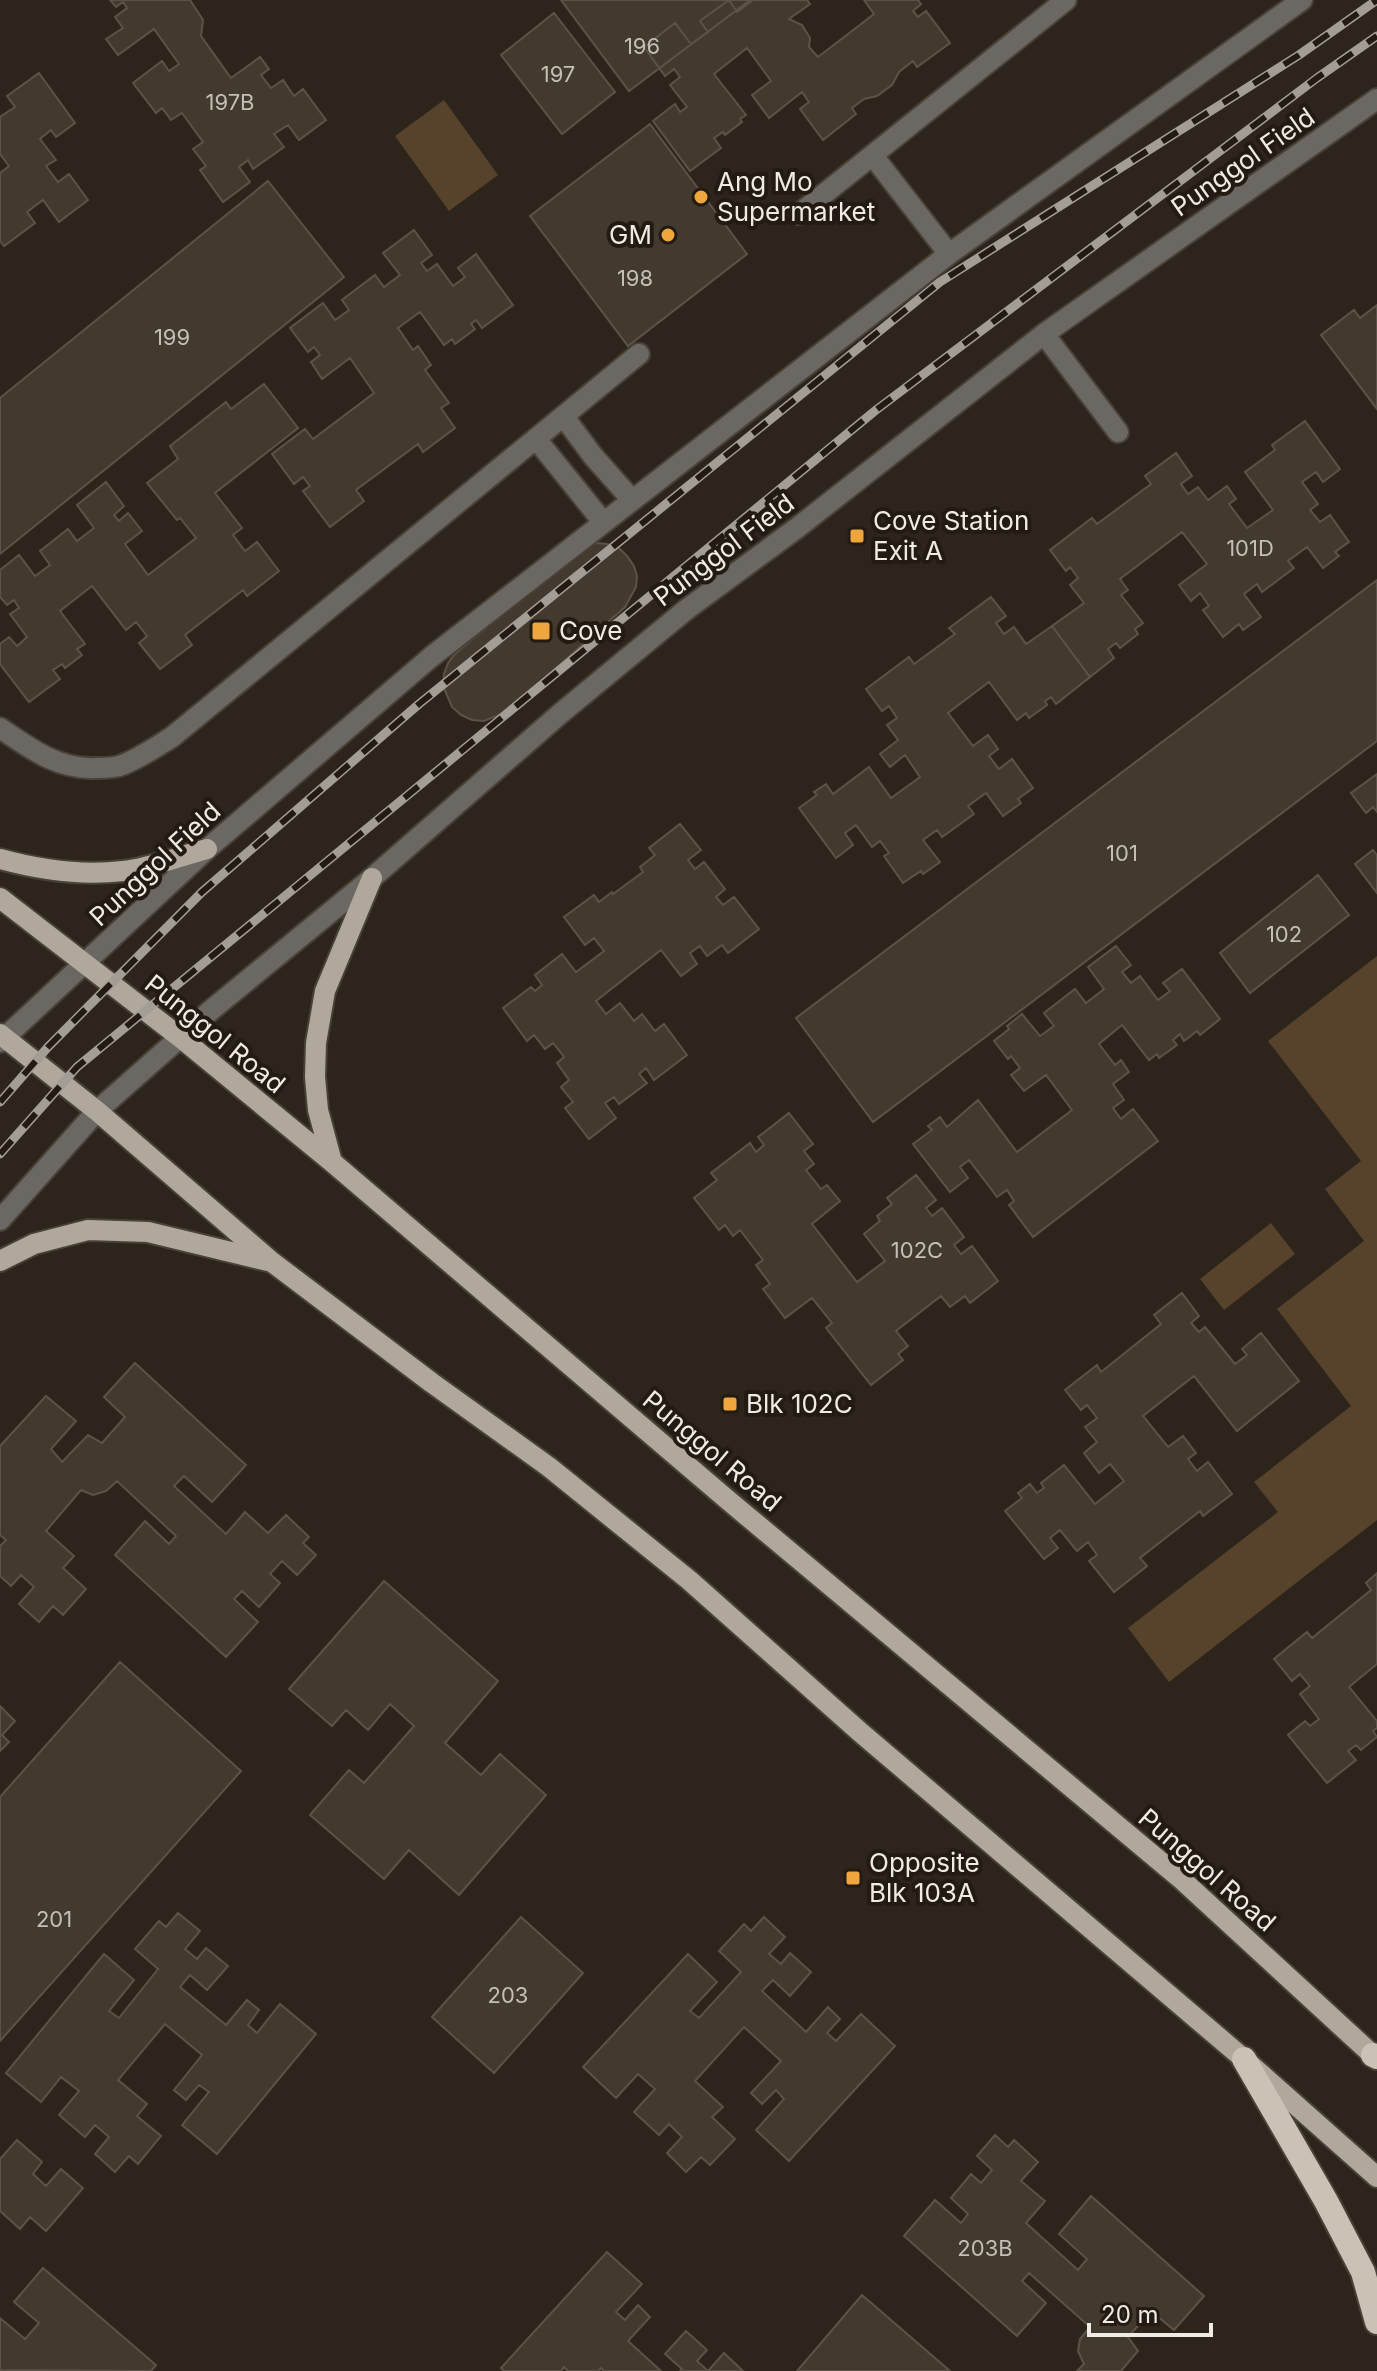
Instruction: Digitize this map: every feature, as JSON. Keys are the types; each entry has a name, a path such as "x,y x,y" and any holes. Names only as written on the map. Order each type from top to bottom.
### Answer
{"highway":[{"path":"1244,2059 1363,2272 1377,2322"}],"main road":[{"path":"0,859 29,867 81,873 125,871 207,849"},
{"path":"332,1162 318,1110 316,1043 325,991 372,878"},
{"name":"Punggol Road","path":"0,898 181,1038 332,1162 729,1501 1180,1878 1376,2057"},
{"path":"1,1038 97,1111 272,1262 549,1467 689,1580 860,1732 1244,2059 1377,2177"},
{"path":"0,1261 34,1244 88,1230 148,1232 272,1262"}],"street":[{"path":"799,214 1066,0"},
{"name":"Punggol Field","path":"1,1038 207,849 431,657 949,254 1302,0"},
{"name":"Punggol Field","path":"0,1220 97,1111 210,1011 372,878 561,713 687,609 797,528 1044,334 1377,99"},
{"path":"873,156 949,254"},
{"path":"1044,334 1118,432"},
{"path":"0,728 38,755 73,767 119,767 142,755 172,737 639,354"},
{"path":"564,417 632,500"},
{"path":"537,440 603,522"}],"shaded area":[{"path":"444,100 498,175 449,211 395,136"},
{"path":"1377,956 1377,1520 1169,1682 1128,1628 1278,1512 1254,1482 1351,1406 1277,1309 1364,1241 1325,1189 1361,1161 1268,1041"},
{"path":"1271,1223 1295,1254 1224,1310 1200,1279"}],"building":[{"path":"110,0 190,0 203,20 201,36 231,78 260,57 269,69 261,75 271,88 283,80 294,96 303,89 326,120 299,140 288,125 274,134 284,147 253,169 248,160 239,167 250,182 223,202 200,170 206,166 193,149 203,142 182,113 171,120 162,108 156,113 133,83 162,61 169,71 179,64 154,29 118,55 106,39 123,28 115,17 127,8 123,2 116,7"},
{"path":"561,0 750,0 629,91"},
{"path":"729,0 737,12 753,0 807,0 810,4 789,19 802,25 810,38 809,47 818,57 874,14 864,0 918,0 921,4 913,11 918,17 926,11 950,43 917,67 913,61 899,72 892,85 852,108 856,114 823,140 800,109 809,102 802,92 769,118 752,95 771,81 747,48 714,74 746,115 725,135 723,132 714,138 721,148 690,171 653,121 675,104 680,112 687,107 670,85 680,77 674,69 665,76 644,47 675,23 691,44 708,32 700,21"},
{"path":"554,13 615,92 562,134 501,55"},
{"path":"39,73 75,123 56,137 51,130 40,139 56,160 46,166 58,182 69,174 88,200 59,222 43,200 27,212 35,223 4,246 0,241 0,173 9,166 0,154 0,117 15,107 7,96"},
{"path":"650,124 747,254 628,346 530,216"},
{"path":"268,181 344,277 0,554 0,398"},
{"path":"414,230 432,255 421,263 427,271 437,264 453,286 465,277 458,268 476,254 513,305 482,328 476,320 471,324 475,329 455,344 452,339 444,345 420,312 398,328 413,350 418,346 431,365 425,370 449,403 441,408 455,428 423,452 418,444 356,490 364,501 330,527 303,491 310,486 303,477 294,484 272,454 305,429 313,439 374,393 350,358 322,379 311,362 320,355 314,347 308,352 290,328 323,303 335,320 349,310 342,300 375,275 384,287 400,275 383,253"},
{"path":"1377,305 1377,409 1321,335 1354,310 1360,318"},
{"path":"264,384 298,428 215,493 242,528 233,535 245,551 257,542 279,571 247,596 243,590 185,635 192,645 160,669 139,643 147,636 136,622 126,630 92,586 60,611 85,644 77,649 82,655 65,668 62,664 53,670 60,679 29,702 0,664 0,644 9,637 17,646 27,637 10,614 19,608 14,600 7,605 0,597 0,570 19,555 35,576 50,565 40,551 68,529 77,541 94,528 77,505 106,482 124,506 114,515 119,521 128,513 142,531 125,544 148,575 196,538 147,483 178,459 170,446 226,402 231,409"},
{"path":"1305,421 1340,469 1323,482 1316,472 1302,482 1318,504 1310,510 1320,522 1330,515 1349,542 1335,552 1339,556 1323,568 1307,547 1288,561 1294,568 1262,592 1257,584 1244,594 1261,617 1243,630 1239,624 1223,637 1203,610 1209,606 1200,593 1191,601 1179,585 1207,564 1182,532 1120,579 1128,590 1121,595 1143,623 1135,629 1138,634 1120,648 1116,643 1108,649 1114,658 1090,677 1052,626 1084,603 1070,585 1078,578 1070,567 1066,571 1050,550 1092,518 1097,524 1151,484 1145,476 1176,453 1192,476 1181,484 1188,494 1198,487 1208,500 1227,486 1236,499 1229,504 1247,528 1273,510 1245,472 1275,450 1272,445"},
{"name":"Cove","path":"596,543 619,548 634,566 636,587 625,607 506,712 484,721 461,715 452,707 443,686 448,663 455,654 575,553 584,546"},
{"path":"1377,580 1377,741 873,1122 796,1018"},
{"path":"991,597 1006,616 996,623 1004,634 1014,627 1026,644 1052,626 1090,677 1056,704 1051,697 1045,701 1047,705 1029,718 1026,713 1017,720 989,682 948,713 973,746 988,735 998,749 989,756 999,769 1012,759 1033,788 1018,799 1021,803 1003,816 986,793 968,806 974,814 942,837 937,830 923,840 940,862 903,883 884,856 889,853 880,841 872,847 856,825 845,833 853,845 836,858 799,808 817,795 814,792 826,784 833,794 869,767 891,798 920,777 905,755 890,767 880,754 898,740 887,725 897,718 889,706 882,711 866,689 909,657 914,664 955,634 949,628"},
{"path":"1377,774 1377,812 1373,807 1366,813 1351,793"},
{"path":"680,824 701,850 688,860 695,869 704,862 725,889 716,897 723,905 734,897 759,929 728,953 722,945 707,956 700,946 690,953 697,964 681,976 661,950 596,1001 606,1014 620,1003 634,1021 642,1014 655,1031 664,1024 687,1055 654,1080 646,1068 639,1074 647,1083 619,1104 614,1097 605,1103 616,1118 589,1139 565,1108 573,1102 561,1087 569,1080 557,1063 564,1057 553,1043 545,1049 534,1035 527,1041 503,1008 531,987 535,991 542,985 535,975 562,954 576,972 604,951 594,938 585,945 564,917 594,895 599,902 643,872 640,867 655,855 649,848"},
{"path":"1373,850 1377,855 1377,893 1355,864"},
{"path":"1318,875 1349,915 1250,993 1220,953"},
{"path":"1116,946 1131,965 1122,972 1131,983 1140,976 1158,1000 1170,991 1163,983 1182,969 1220,1019 1200,1035 1197,1031 1184,1041 1180,1034 1173,1040 1177,1045 1159,1058 1157,1054 1149,1060 1122,1025 1099,1044 1115,1065 1121,1060 1129,1072 1113,1084 1124,1100 1113,1108 1121,1119 1133,1109 1158,1141 1033,1237 1009,1205 1014,1201 1007,1190 997,1197 969,1160 960,1167 968,1178 950,1192 913,1144 932,1130 928,1126 940,1117 947,1127 978,1100 1017,1152 1072,1110 1046,1075 1024,1091 1011,1075 1020,1068 1011,1056 1008,1059 994,1041 1022,1014 1040,1036 1054,1026 1044,1013 1075,989 1086,1003 1104,989 1088,967"},
{"path":"789,1113 813,1144 804,1151 814,1164 806,1170 821,1189 827,1185 840,1201 812,1224 857,1282 885,1261 864,1234 880,1221 877,1216 892,1204 887,1198 916,1175 936,1200 926,1208 932,1216 942,1208 964,1237 954,1245 961,1254 972,1246 998,1281 970,1303 965,1296 950,1307 941,1296 896,1331 908,1346 898,1354 903,1360 871,1385 826,1328 832,1323 812,1298 785,1318 763,1289 770,1284 756,1265 763,1260 740,1230 733,1236 725,1225 719,1230 694,1198 717,1180 711,1173 750,1143 756,1152 764,1145 758,1137"},
{"path":"1182,1293 1199,1316 1191,1323 1199,1332 1205,1327 1235,1364 1247,1355 1242,1349 1261,1333 1299,1381 1237,1431 1194,1376 1143,1416 1168,1447 1183,1436 1196,1453 1188,1459 1197,1471 1208,1462 1232,1494 1203,1516 1200,1511 1140,1558 1147,1566 1114,1592 1089,1561 1097,1555 1088,1542 1077,1551 1060,1530 1050,1538 1058,1548 1044,1559 1005,1511 1022,1498 1018,1493 1030,1484 1037,1493 1044,1488 1041,1483 1064,1465 1095,1504 1124,1481 1110,1464 1099,1473 1084,1453 1097,1442 1085,1427 1097,1418 1087,1405 1081,1410 1065,1390 1097,1365 1101,1372 1161,1324 1154,1315"},
{"path":"135,1363 246,1465 212,1502 184,1476 174,1486 226,1534 245,1512 268,1533 286,1515 309,1537 303,1543 316,1555 297,1575 282,1561 270,1574 280,1583 259,1607 242,1591 234,1599 258,1622 226,1657 115,1555 145,1521 169,1544 176,1536 117,1481 106,1491 93,1495 81,1490 46,1531 74,1556 63,1568 86,1589 63,1615 53,1606 39,1622 19,1604 34,1587 21,1575 11,1586 0,1576 0,1546 6,1540 0,1535 0,1446 46,1396 76,1421 51,1449 62,1462 88,1435 102,1443 125,1417 104,1397"},
{"path":"1377,1573 1377,1664 1349,1687 1377,1721 1377,1728 1373,1731 1377,1737 1361,1750 1356,1745 1348,1751 1356,1760 1327,1783 1288,1735 1305,1721 1310,1726 1319,1719 1300,1694 1310,1686 1300,1674 1292,1681 1274,1659 1307,1632 1312,1638 1371,1590 1366,1583"},
{"path":"384,1581 498,1681 445,1743 481,1775 500,1754 546,1795 459,1895 409,1850 384,1879 310,1815 349,1770 364,1783 414,1726 390,1704 368,1730 346,1710 332,1726 289,1689"},
{"path":"120,1662 241,1771 0,2041 0,1797"},
{"path":"0,1706 15,1721 2,1735 9,1742 0,1751"},
{"path":"178,1913 200,1931 185,1949 197,1959 206,1948 228,1966 207,1990 190,1975 180,1987 226,2025 247,2000 259,2010 248,2025 257,2033 280,2004 316,2034 217,2154 182,2125 209,2092 199,2085 186,2100 174,2090 202,2055 165,2024 118,2080 147,2104 137,2116 161,2136 138,2164 129,2156 115,2172 95,2154 109,2137 95,2125 85,2137 59,2115 79,2091 61,2077 41,2102 6,2073 104,1954 134,1980 109,2011 119,2018 158,1969 135,1949 159,1921 166,1927"},
{"path":"521,1917 583,1973 494,2073 432,2017"},
{"path":"764,1917 785,1937 769,1954 781,1964 790,1953 811,1972 790,1996 773,1980 762,1991 806,2032 828,2007 840,2019 827,2033 836,2041 861,2014 895,2046 789,2161 756,2130 784,2099 776,2090 762,2104 751,2093 781,2061 744,2027 695,2081 723,2107 712,2117 735,2139 710,2165 701,2157 686,2172 667,2153 682,2137 669,2124 659,2135 634,2112 655,2089 638,2074 616,2098 583,2067 688,1954 717,1982 690,2011 699,2018 741,1972 719,1951 744,1924 751,1931"},
{"path":"995,2135 1008,2147 1014,2140 1038,2162 1021,2181 1045,2201 1026,2223 1078,2270 1087,2259 1059,2234 1091,2196 1204,2296 1174,2330 1151,2311 1128,2337 1138,2351 1121,2371 1077,2371 1084,2364 1078,2351 1080,2339 1090,2327 1029,2273 1022,2281 1046,2303 1017,2336 904,2236 935,2200 961,2223 968,2214 951,2198 971,2174 981,2183 992,2170 977,2156"},
{"path":"17,2140 42,2162 33,2174 46,2186 61,2169 83,2188 46,2231 30,2217 20,2229 0,2211 0,2159"},
{"path":"607,2252 642,2284 616,2312 625,2320 638,2305 650,2317 628,2341 661,2371 604,2371 601,2368 598,2371 568,2371 564,2367 561,2371 504,2371 501,2368"},
{"path":"43,2268 156,2365 151,2371 0,2370 0,2318 25,2339 39,2323 14,2302"},
{"path":"862,2295 950,2371 797,2371"},
{"path":"686,2331 707,2350 697,2361 708,2371 680,2371 682,2369 665,2354"},
{"path":"724,2353 743,2371 708,2371"}],"railway":[{"path":"0,1102 48,1047 202,892 419,704 940,282 1299,55 1377,0"},
{"path":"0,1154 77,1067 876,410 1377,36"}],"place":[{"name":"Ang Mo Supermarket","path":"701,197"},
{"name":"GM","path":"668,235"},
{"name":"Cove Station Exit A","path":"857,536"},
{"name":"Cove","path":"541,631"},
{"name":"Blk 102C","path":"730,1404"},
{"name":"Opposite Blk 103A","path":"853,1878"}]}
